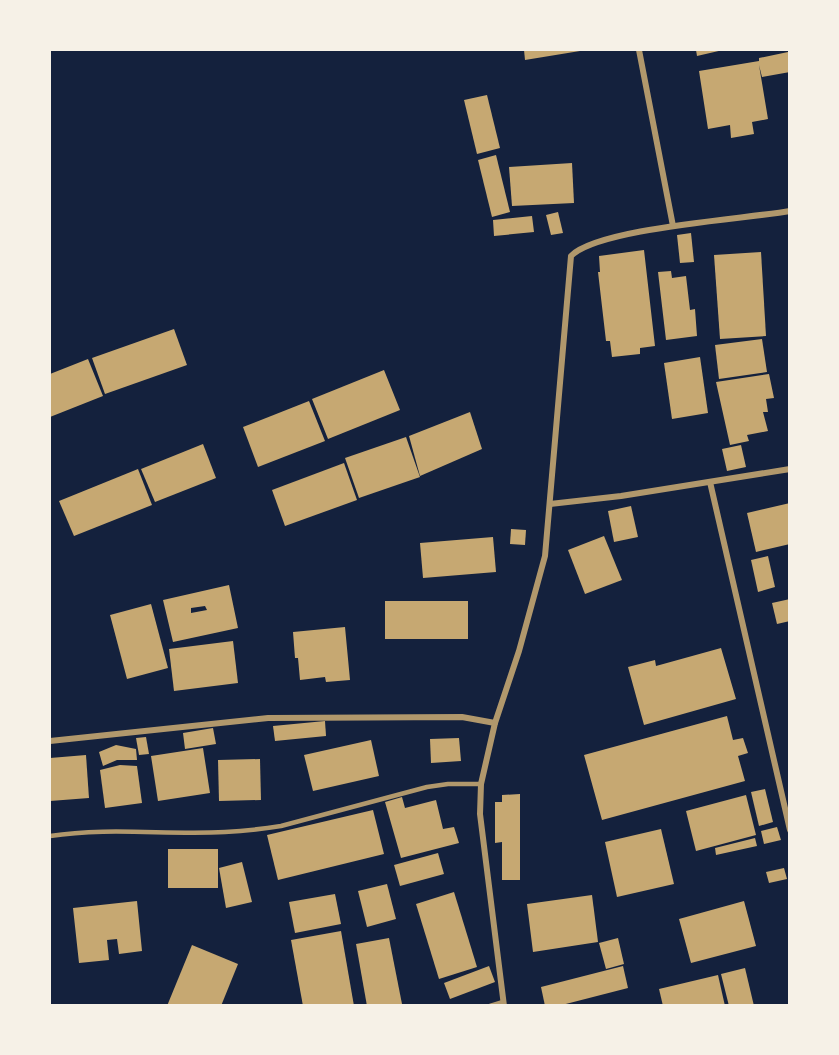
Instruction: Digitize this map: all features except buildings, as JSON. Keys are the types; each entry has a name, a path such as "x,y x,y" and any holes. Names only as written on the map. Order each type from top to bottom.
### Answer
{"street":[{"path":"639,50 673,226"},
{"path":"504,1004 480,814 481,784 495,723 519,651 545,556 571,256 577,249 617,237 673,226 789,211"},
{"path":"550,504 621,496 789,469"},
{"path":"710,482 784,799 789,830"},
{"path":"50,741 268,718 462,717 495,723"}],"lane":[{"path":"50,836 102,830 225,832 260,829 280,826 427,787 448,784 481,784"},
{"path":"490,1005 504,1004"}]}
